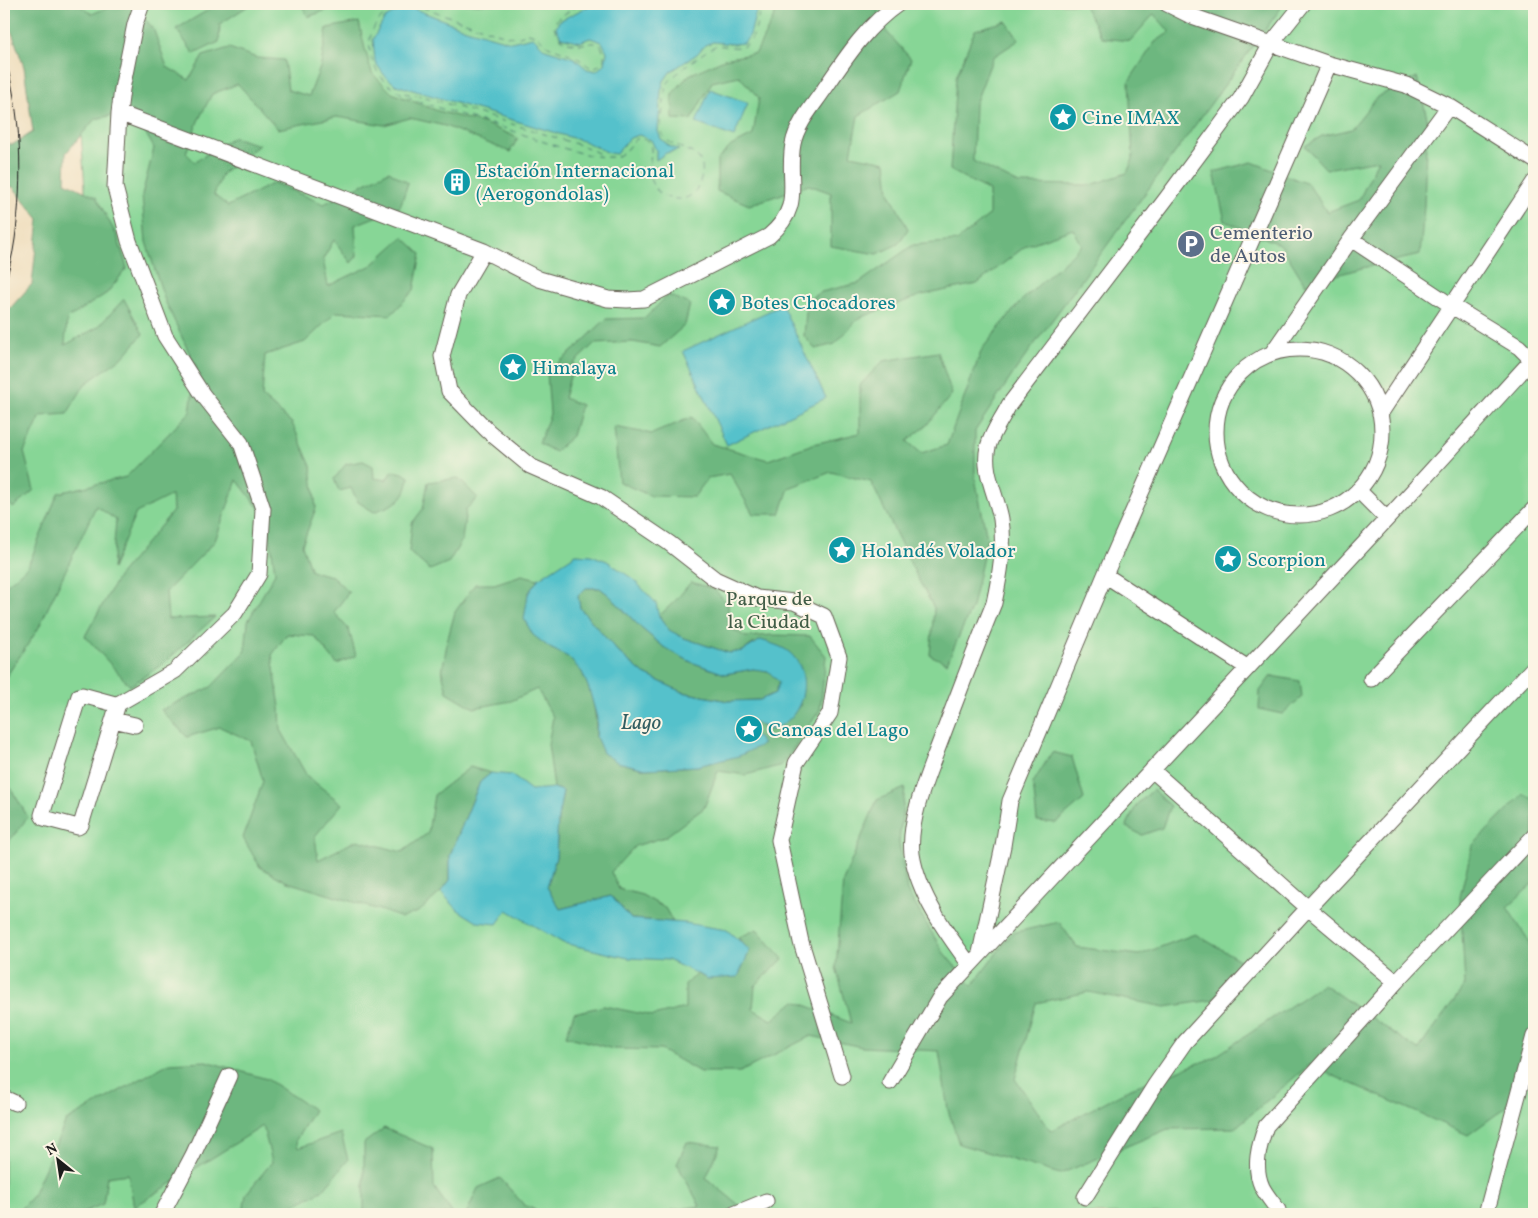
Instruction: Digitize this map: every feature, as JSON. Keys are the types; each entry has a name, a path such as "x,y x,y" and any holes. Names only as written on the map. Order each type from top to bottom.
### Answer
{"street":[{"path":"135,725 115,712 82,695 79,696 42,815 44,818 78,827 81,825 115,712 175,671 235,613 259,574 263,509 241,443 203,395 165,336 129,241 115,187 119,113 135,24 142,4"},
{"path":"119,113 484,251 538,280 608,299 644,299 769,236 781,226 788,214 791,198 793,143 805,117 859,40 876,21 898,4"},
{"path":"1166,4 1189,15 1329,64 1406,85 1449,106 1534,160"},
{"path":"970,965 938,919 920,882 912,854 914,817 940,742 994,603 1000,576 1003,545 1000,518 988,468 988,448 1009,405 1166,199 1240,98 1271,44 1303,4"},
{"path":"980,954 1003,846 1010,801 1105,575 1329,64"},
{"path":"1272,353 1351,239 1449,106"},
{"path":"1380,414 1534,182"},
{"path":"890,1082 940,997 1387,520 1532,360 1519,347 1452,306 1351,239"},
{"path":"484,251 458,295 442,356 449,391 488,431 530,466 601,497 668,543 715,579 757,598 794,602 824,616 839,657 830,713 796,763 779,840 801,942 842,1076"},
{"path":"1299,348 1313,350 1338,358 1350,366 1368,385 1375,397 1380,414 1381,450 1370,475 1358,490 1342,504 1316,514 1288,515 1274,512 1249,500 1230,480 1223,467 1215,440 1217,412 1228,386 1248,366 1272,353 1299,348"},
{"path":"1358,490 1387,520"},
{"path":"1371,679 1534,509"},
{"path":"1105,575 1248,668"},
{"path":"1085,1197 1155,1085 1185,1042 1534,667"},
{"path":"1152,770 1308,908 1396,982"},
{"path":"1278,1210 1263,1188 1258,1174 1259,1143 1266,1126 1396,982 1534,836"},
{"path":"1486,1214 1534,1036"},
{"path":"162,1214 193,1155 229,1076"},
{"path":"734,1214 766,1201"}],"green space":[{"path":"4,4 78,4 92,14 116,4 131,4 153,28 167,67 189,80 203,56 229,48 257,58 284,60 288,90 309,96 321,65 327,28 359,22 372,73 392,93 438,111 486,124 518,138 510,152 445,126 410,118 384,125 337,117 278,129 238,84 212,94 198,121 186,153 195,162 233,137 259,145 222,174 214,195 228,206 274,183 324,204 389,171 408,183 400,207 355,225 357,256 351,263 334,240 323,259 328,286 372,265 403,237 421,254 414,290 391,315 336,312 305,342 265,355 262,397 292,423 311,466 316,508 302,545 311,571 332,576 349,592 334,612 349,630 356,656 337,664 314,636 287,634 272,655 280,707 281,730 307,776 342,804 315,836 318,860 357,840 402,852 428,833 434,795 470,767 491,773 480,782 450,855 450,880 441,892 420,911 402,918 287,882 260,867 243,838 263,781 251,741 220,727 187,737 161,710 211,687 245,652 248,621 275,573 268,520 237,480 215,541 166,592 168,619 215,617 164,663 130,686 85,636 118,577 173,511 172,495 136,513 112,569 116,520 96,506 38,629 4,680 4,587 28,566 58,493 126,477 190,412 196,367 165,301 146,242 142,195 154,148 133,111 95,119 66,153 65,182 96,197 117,236 127,268 107,293 67,319 65,345 98,327 124,299 143,334 124,356 85,384 67,414 41,416 24,452 34,490 13,508 4,496 4,315 32,284 39,219 13,187 4,185 4,142 12,145 33,132 24,67 4,10"},
{"name":"Parque de la Ciudad","path":"39,4 1534,4 1534,1214 4,1214 4,419 89,246 81,132"},
{"path":"215,4 245,4 248,6 220,24 219,42 194,54 176,29 210,9"},
{"path":"301,4 343,4 308,17"},
{"path":"780,4 875,4 886,31 911,59 900,91 858,116 851,155 886,162 889,192 908,229 898,244 877,254 831,246 831,193 809,185 749,205 717,191 717,160 731,146 753,135 759,98 739,76 712,82 691,120 673,119 672,94 689,75 724,59 756,53"},
{"path":"1083,4 1284,4 1017,368 975,431 975,478 987,538 972,607 947,663 930,655 934,608 871,482 831,472 789,488 780,514 753,514 730,474 708,478 694,497 651,496 619,482 614,427 652,434 692,417 712,444 768,460 813,444 860,433 860,385 883,361 938,352 952,394 925,427 907,441 921,453 947,445 982,349 1020,302 1082,245 1073,229 1027,245 977,284 922,295 859,318 835,344 815,349 804,336 807,300 821,292 859,283 913,245 957,241 989,215 989,191 950,170 956,77 975,30 1006,21 1019,40 993,57 975,104 973,161 1019,184 1091,185 1127,173 1133,159 1129,81 1155,42 1170,32 1154,14 1130,41 1102,38"},
{"path":"1417,77 1427,118 1420,255 1362,268 1305,284 1281,245 1225,221 1214,172 1252,162 1308,184 1327,212 1359,200 1378,160 1326,169 1305,146 1322,136 1351,129 1377,97"},
{"path":"668,295 690,304 685,325 660,347 633,342 594,344 574,363 564,398 581,405 572,436 555,452 539,443 550,414 547,372 575,349 606,319 645,318"},
{"path":"363,461 373,466 374,478 386,480 392,471 403,473 409,477 405,492 398,501 374,512 358,502 351,488 339,491 334,479 346,464"},
{"path":"458,478 478,498 466,509 462,540 449,562 430,570 409,552 412,523 423,509 428,482"},
{"path":"522,575 538,579 528,594 550,648 568,657 582,673 594,704 596,737 617,762 646,769 698,766 757,737 748,734 745,729 747,723 754,722 770,730 801,705 754,643 743,651 729,653 669,631 659,616 691,582 714,589 728,604 729,627 746,637 772,635 810,636 826,656 820,710 782,765 746,775 718,771 704,808 665,837 635,846 611,872 619,889 642,895 665,908 673,922 631,919 611,896 560,909 547,887 556,857 558,818 563,791 554,788 548,744 553,717 537,689 511,701 474,708 447,692 442,672 455,612 475,584 494,584"},
{"path":"586,588 600,588 641,628 665,648 691,662 725,674 753,669 768,671 779,682 775,693 760,700 728,701 682,692 644,674 618,652 580,608 578,596"},
{"path":"1271,676 1300,681 1302,697 1282,714 1259,709 1260,691"},
{"path":"1052,752 1072,757 1084,799 1056,823 1037,821 1033,783"},
{"path":"4,777 28,817 4,848"},
{"path":"905,788 899,842 907,891 944,953 972,986 1012,933 1059,922 1077,947 1139,955 1195,934 1240,960 1213,1000 1165,1007 1088,992 1036,1003 1015,1079 1051,1131 1131,1088 1213,1058 1323,984 1418,1050 1465,985 1460,897 1472,846 1523,794 1534,799 1534,883 1507,907 1529,941 1534,964 1534,1063 1505,1108 1468,1135 1309,1065 1235,1128 1168,1129 1060,1174 959,1144 948,1110 939,1051 862,1047 811,1036 740,1072 700,1072 661,1050 613,1049 566,1036 574,1013 604,1006 653,1016 685,1008 685,984 698,974 708,979 744,943 738,938 757,929 783,959 755,986 753,1009 772,1020 795,1001 851,1023 836,967 843,881 877,800"},
{"path":"1153,790 1170,806 1162,828 1142,835 1126,827 1137,804"},
{"path":"206,1061 267,1079 314,1110 296,1140 298,1148 341,1133 348,1160 322,1191 276,1214 243,1214 246,1194 272,1162 263,1126 134,1207 128,1174 107,1177 103,1204 79,1214 16,1214 33,1195 66,1121 169,1063"},
{"path":"384,1128 433,1149 434,1187 453,1214 351,1214 364,1211 364,1143"},
{"path":"687,1142 720,1146 706,1178 750,1214 667,1214 672,1210 700,1206 677,1164"},
{"path":"500,1178 524,1205 545,1214 466,1214 478,1188"}],"water":[{"path":"593,4 758,4 750,35 744,43 713,42 705,45 697,54 670,72 664,81 661,91 658,131 661,139 669,146 679,150 666,153 656,160 656,150 651,140 639,135 630,138 616,154 609,153 586,142 396,85 385,76 375,62 373,39 385,18 407,6 466,29 511,42 533,37 545,49 574,58 587,69 596,71 605,64 607,52 602,42 590,38 580,42 561,37 556,28 559,21"},
{"path":"710,89 748,103 734,137 696,123"},
{"name":"Botes Chocadores","path":"782,305 826,398 727,445 683,351"},
{"name":"Lago","path":"576,554 591,555 607,561 633,579 656,603 659,616 669,630 684,638 729,653 743,651 761,640 783,648 797,662 802,673 804,685 798,708 791,718 770,730 755,722 747,723 745,729 748,734 757,737 763,744 739,756 698,766 646,769 617,762 603,753 596,737 597,718 582,672 568,657 550,648 533,635 524,619 528,594 538,579","holes":["586,588 600,588 641,628 665,648 691,662 725,674 753,669 768,671 779,682 775,693 760,700 728,701 682,692 644,674 618,652 580,608 578,596"]},
{"path":"491,773 511,775 531,790 554,788 563,791 558,818 556,857 547,887 560,909 611,896 631,919 685,923 727,930 750,950 738,977 708,979 668,960 628,958 563,943 507,910 497,924 477,922 458,910 441,892 450,880 450,855 480,782"}],"ferry route":[{"path":"401,4 382,17 374,28 370,42 374,66 380,76 393,88 425,103 589,155 602,157 617,156 623,153 636,139 643,139 650,145 649,173 653,185 662,195 679,199 684,199 695,192 701,179 702,168 700,160 695,155 674,145 663,135 661,127 664,94 667,85 683,68 712,48 716,46 745,46 755,30 761,4"},
{"path":"413,4 506,36 516,37 529,33 537,36 548,46 575,56 591,68 596,67 604,60 604,53 600,44 569,42 562,39 555,29 554,25 558,18 580,4"},
{"path":"577,7 585,4"},
{"path":"404,93 422,96 586,147 602,155"}],"tram line":[{"path":"4,55 18,123 20,170 15,239 4,288"},
{"path":"4,125 7,181 4,224"}],"place":[{"name":"Cine IMAX","path":"1063,117"},
{"name":"Estación Internacional (Aerogondolas)","path":"457,182"},
{"name":"Cementerio de Autos","path":"1191,244"},
{"name":"Botes Chocadores","path":"722,302"},
{"name":"Himalaya","path":"513,367"},
{"name":"Holandés Volador","path":"842,550"},
{"name":"Scorpion","path":"1228,559"},
{"name":"Canoas del Lago","path":"749,729"}]}
